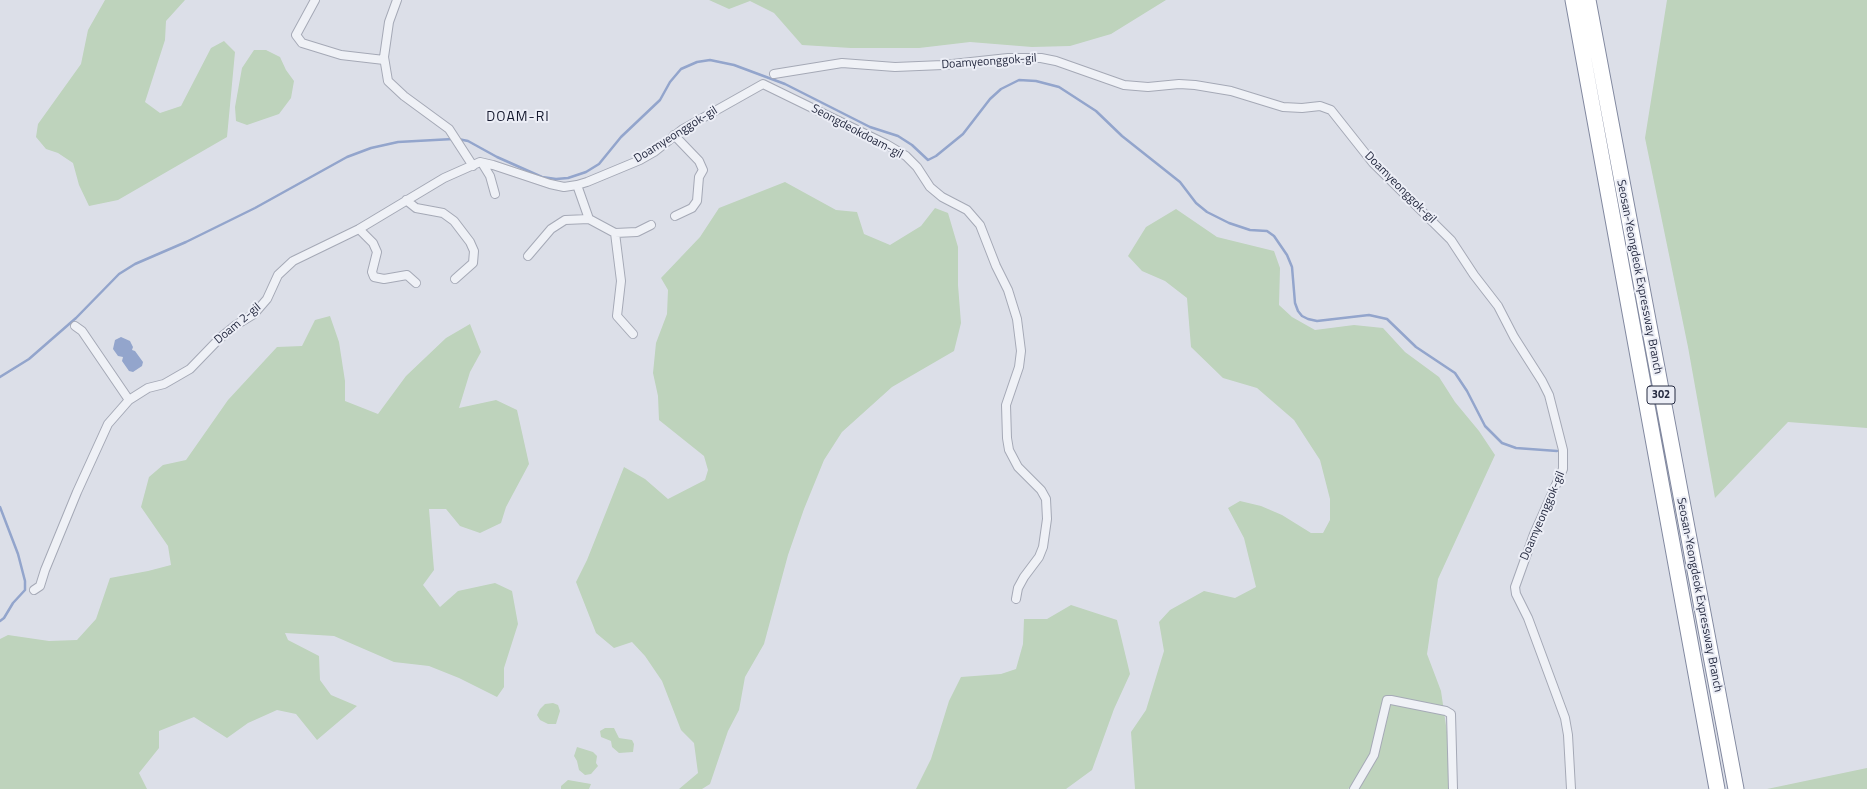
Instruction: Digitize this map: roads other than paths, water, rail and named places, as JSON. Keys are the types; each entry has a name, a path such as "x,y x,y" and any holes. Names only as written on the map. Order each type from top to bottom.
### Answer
{"highway":[{"name":"Seosan-Yeongdeok Expressway Branch","path":"1573,0 1718,789"},
{"name":"Seosan-Yeongdeok Expressway Branch","path":"1588,0 1736,789"}],"street":[{"path":"315,0 296,34 302,43 341,55 384,60"},
{"path":"397,0 389,22 384,60 388,81 404,96 449,129 473,166"},
{"name":"Doamyeonggok-gil","path":"774,74 842,63 895,67 943,65 1008,58 1041,58 1056,61 1124,85 1148,87 1178,84 1194,85 1231,91 1283,107 1302,108 1320,106 1331,110 1373,163 1451,240 1474,275 1498,306 1514,337 1542,381 1549,395 1563,450 1563,469 1534,534 1514,587 1528,618 1564,718 1568,735 1571,789"},
{"name":"Doamyeonggok-gil","path":"473,166 480,162 482,164 493,165 550,184 564,186 577,185 640,160 654,152 674,135 763,84"},
{"name":"Seongdeokdoam-gil","path":"763,84 886,144 906,156 917,167 930,187 942,197 968,210 980,225 996,266 1008,290 1017,319 1021,351 1019,367 1006,405 1006,438 1009,450 1018,467 1041,490 1046,499 1047,519 1043,546 1039,557 1024,577 1018,588 1016,598"},
{"path":"674,135 699,161 703,170 699,178 697,201 692,208 675,216"},
{"path":"482,164 490,176 495,194"},
{"name":"Doam 2-gil","path":"34,590 40,586 48,563 102,434 117,413 129,400 148,388 164,384 190,369 220,338 262,307 278,275 293,261 359,229 444,178 473,166"},
{"path":"577,185 589,219"},
{"path":"406,200 416,208 443,213 454,222 470,242 474,251 473,263 455,279"},
{"path":"528,256 552,228 565,220 589,219 615,233 637,232 651,225"},
{"path":"359,229 373,243 377,252 372,272 374,276 384,279 408,275 416,283"},
{"path":"615,233 621,281 618,316 633,334"},
{"path":"75,326 82,331 129,400"},
{"path":"1354,789 1374,755 1387,700 1391,700 1446,711 1451,714 1453,789"}],"water":[{"path":"121,337 130,341 133,347 132,350 135,351 143,362 142,366 133,372 129,371 122,361 123,357 118,356 113,349 115,340"}],"waterway":[{"path":"458,139 468,141 497,157 542,177 556,179 568,178 586,172 599,164 621,137 660,100 670,82 681,69 697,62 710,60 734,65 785,84 870,127 898,136 912,145 928,160 936,156 963,134 990,99 1001,89 1019,80 1036,81 1059,87 1096,111 1122,136 1180,182 1196,203 1207,212 1229,223 1250,230 1267,231 1274,236 1287,255 1292,267 1295,303 1302,316 1317,321 1369,315 1387,319 1416,347 1455,373 1467,391 1485,426 1502,443 1516,448 1557,451"},
{"path":"0,377 29,359 76,318 119,274 135,264 186,242 255,208 347,157 371,148 398,142 453,139"},
{"path":"0,507 18,554 25,581 25,590 13,603 4,618 0,621"}],"district":[{"name":"DOAM-RI","path":"518,118"}]}
